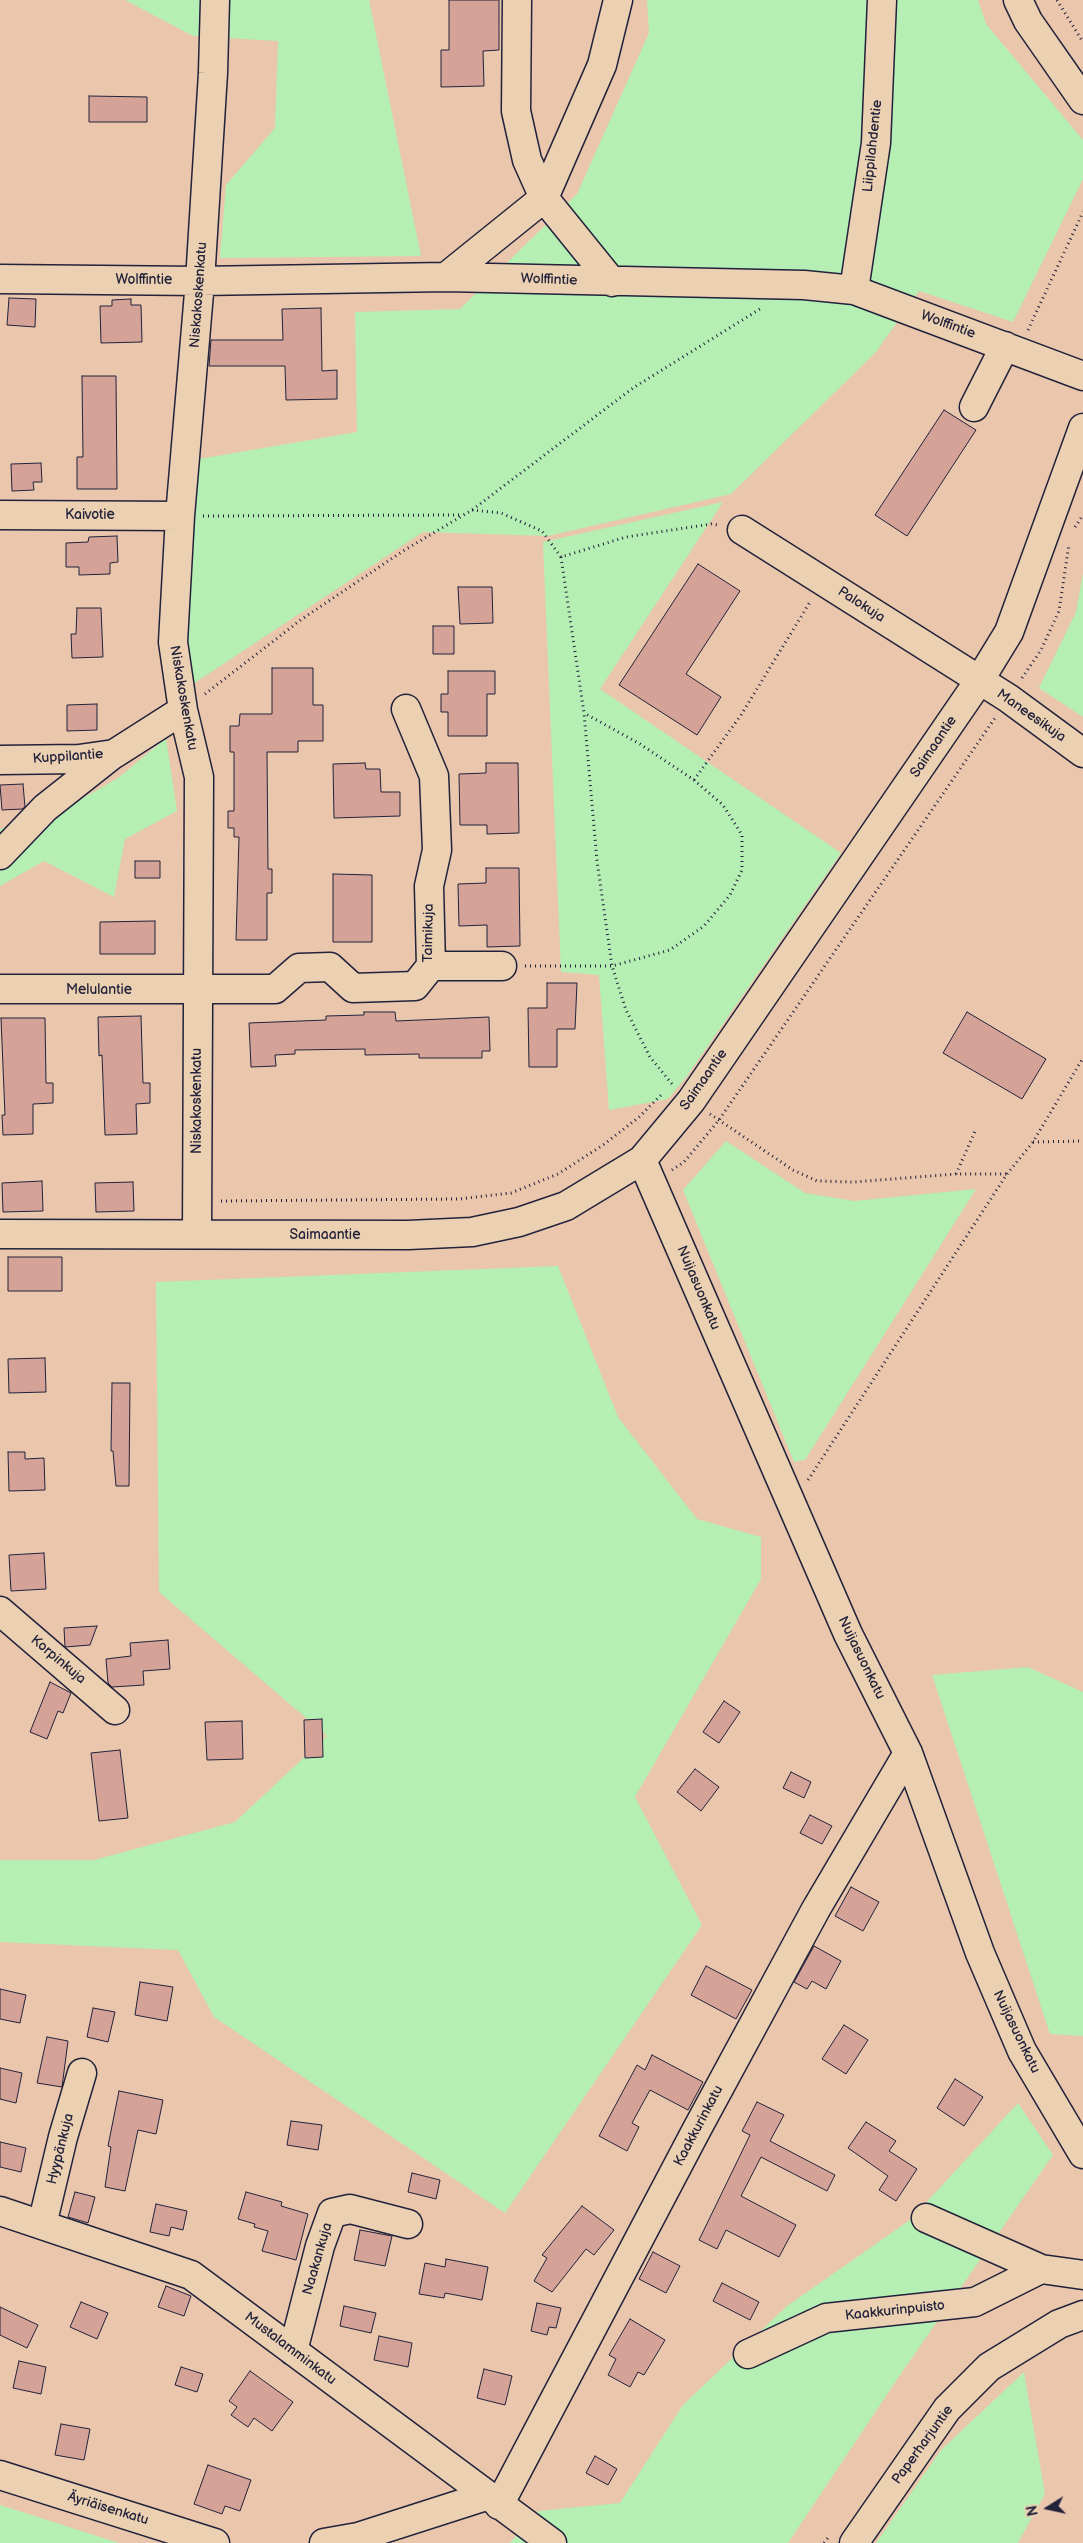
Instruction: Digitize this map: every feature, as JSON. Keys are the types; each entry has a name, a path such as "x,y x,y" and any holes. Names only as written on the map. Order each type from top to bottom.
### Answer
{"street":[{"name":"Niskakoskenkatu","path":"197,1234 198,777 183,710 173,642 180,516 200,281 213,73 215,0"},
{"path":"516,0 516,111 527,160 544,198 612,282"},
{"path":"446,277 544,198 602,65 618,0"},
{"name":"Liippilahdentie","path":"854,290 876,143 882,0"},
{"path":"1018,0 1028,21 1083,100"},
{"name":"Wolffintie","path":"0,279 200,281 446,277 804,285 854,290 1083,376"},
{"path":"974,407 1012,348"},
{"name":"Saimaantie","path":"0,1234 408,1236 472,1232 519,1222 566,1206 642,1160 682,1092 979,680 1009,632 1083,428"},
{"name":"Kaivotie","path":"0,515 180,516"},
{"name":"Palokuja","path":"742,530 979,680"},
{"name":"Maneesikuja","path":"979,680 1008,698 1083,753"},
{"name":"Taimikuja","path":"198,990 275,989 299,968 330,967 353,988 415,986 431,966 429,886 437,850 434,776 406,709"},
{"name":"Kuppilantie","path":"0,760 80,759 114,754 183,710"},
{"path":"0,855 45,808 114,754"},
{"path":"431,966 502,966"},
{"name":"Melulantie","path":"0,990 198,990"},
{"name":"Nuijasuonkatu","path":"642,1160 848,1634 908,1753 980,1953 1022,2051 1083,2154"},
{"name":"Korpinkuja","path":"0,1611 115,1710"},
{"name":"Kaakkurinkatu","path":"493,2500 816,1909 908,1753"},
{"name":"Hyypänkuja","path":"42,2225 62,2137 82,2073"},
{"name":"Naakankuja","path":"292,2351 320,2246 332,2213 350,2209 408,2224"},
{"name":"Mustalamminkatu","path":"0,2211 191,2275 552,2543"},
{"path":"926,2218 1041,2270 1083,2274"},
{"name":"Kaakkurinpuisto","path":"748,2354 826,2318 975,2302 1041,2270"},
{"name":"Paperharjuntie","path":"854,2543 947,2409 989,2367 1059,2324 1083,2315"},
{"name":"Äyriäisenkatu","path":"0,2475 215,2543"},
{"path":"324,2543 358,2537 493,2500"}],"path":[{"path":"1057,0 1083,42"},
{"path":"1012,348 1051,286 1083,212"},
{"path":"183,710 302,619 472,510 633,388 762,308"},
{"path":"196,1201 459,1199 511,1193 558,1174 603,1145 638,1118 682,1092 650,1057 626,1010 612,966 598,861 584,712 561,557 542,531 501,513 472,510"},
{"path":"180,516 462,515"},
{"path":"1072,532 1083,515"},
{"path":"561,557 626,537 678,528 711,524 742,530"},
{"path":"654,1184 684,1162 719,1120 1041,650 1059,611 1070,541"},
{"path":"694,780 741,715 823,581"},
{"path":"502,966 612,966 670,950 704,926 730,895 742,870 742,835 723,805 694,780 640,744 584,712"},
{"path":"791,1505 1007,1174 1032,1142 1083,1058"},
{"path":"719,1120 793,1170 817,1181 854,1182 956,1174 1007,1174"},
{"path":"956,1174 976,1129"},
{"path":"1032,1142 1083,1141"}],"green space":[{"path":"125,0 369,0 421,256 220,258 226,185 275,128 278,41 193,36"},
{"path":"647,0 978,0 986,24 1083,140 1083,179 1013,322 919,291 876,352 731,494 548,536 423,532 190,686 185,569 199,459 357,432 355,312 460,309 577,194 649,33"},
{"path":"723,502 600,689 841,853 687,1076 668,1099 609,1110 599,975 561,972 543,542"},
{"path":"1083,573 1083,717 1039,688 1076,612"},
{"path":"166,738 177,811 125,839 114,897 44,861 0,886 0,829 57,813 118,778"},
{"path":"726,1141 805,1193 854,1201 976,1189 805,1460 794,1462 683,1190"},
{"path":"558,1266 618,1417 697,1519 761,1537 761,1579 635,1797 702,1925 505,2213 214,2017 178,1950 0,1942 0,1860 94,1860 235,1822 327,1736 159,1592 156,1282"},
{"path":"1028,1667 1083,1692 1083,2036 1050,2034 932,1675"},
{"path":"1018,2103 1053,2155 900,2375 788,2543 510,2543 538,2511 620,2503 683,2405 787,2306 910,2220"},
{"path":"1024,2372 1045,2494 1018,2543 876,2543 941,2450"},
{"path":"0,2505 119,2543 0,2543"}],"building":[{"path":"449,0 499,0 499,50 483,51 484,86 441,87 441,50 449,50"},
{"path":"89,96 147,97 147,122 89,122"},
{"path":"9,298 36,299 35,327 7,325"},
{"path":"131,299 131,305 141,305 142,342 101,343 100,306 112,306 112,300"},
{"path":"321,308 322,371 337,370 337,399 286,400 285,366 209,366 211,340 283,340 282,309"},
{"path":"82,376 116,376 117,489 77,489 77,457 83,457"},
{"path":"944,410 976,430 907,536 875,515"},
{"path":"41,463 42,482 33,482 34,490 12,491 11,464"},
{"path":"117,536 118,562 110,563 110,574 79,575 79,567 66,567 66,543 88,542 89,537"},
{"path":"698,564 740,591 686,674 721,697 697,735 619,685"},
{"path":"458,587 492,587 493,623 460,624"},
{"path":"77,608 101,608 103,657 72,658 71,634 76,634"},
{"path":"433,626 454,626 454,654 433,654"},
{"path":"272,668 313,668 313,705 323,705 323,741 298,741 298,752 267,752 268,869 272,869 272,893 267,893 267,940 236,940 239,837 234,837 234,828 228,828 228,811 234,811 234,752 230,752 230,726 239,726 240,714 272,714"},
{"path":"448,671 495,671 495,694 487,694 487,736 448,736 448,712 441,712 441,694 448,694"},
{"path":"97,704 97,730 67,731 67,705"},
{"path":"365,763 366,769 380,769 381,792 400,792 400,816 334,818 333,764"},
{"path":"486,763 518,763 519,833 487,834 487,825 460,825 459,774 486,773"},
{"path":"23,784 25,807 22,809 2,810 0,785"},
{"path":"135,861 160,861 160,878 135,878"},
{"path":"486,868 519,868 520,946 487,947 487,925 459,926 458,884 486,883"},
{"path":"333,874 372,875 372,942 333,942"},
{"path":"155,921 155,954 100,954 100,922"},
{"path":"547,983 577,983 575,1029 557,1029 557,1067 529,1067 528,1008 547,1008"},
{"path":"364,1012 395,1012 396,1021 489,1017 490,1051 482,1051 482,1058 419,1058 419,1054 365,1055 365,1049 295,1050 295,1054 275,1055 276,1066 251,1067 249,1023 326,1020 326,1016 364,1015"},
{"path":"967,1012 1046,1059 1022,1099 943,1053"},
{"path":"141,1016 143,1083 150,1083 150,1103 136,1104 137,1134 105,1135 102,1055 99,1056 98,1017"},
{"path":"1,1018 45,1018 46,1083 53,1083 53,1103 33,1104 33,1134 3,1135 2,1115 5,1115"},
{"path":"42,1181 43,1211 3,1212 2,1183"},
{"path":"133,1182 134,1211 96,1212 95,1183"},
{"path":"8,1257 62,1257 62,1291 8,1291"},
{"path":"45,1358 46,1392 9,1393 8,1359"},
{"path":"112,1383 130,1383 129,1486 116,1486 113,1451 111,1451"},
{"path":"8,1452 25,1452 25,1459 44,1458 45,1490 9,1491"},
{"path":"44,1553 46,1589 11,1591 9,1555"},
{"path":"97,1626 90,1645 65,1647 64,1628"},
{"path":"168,1640 170,1669 143,1671 144,1685 112,1687 108,1683 106,1659 131,1656 130,1643"},
{"path":"50,1682 71,1693 63,1713 58,1711 47,1739 30,1732"},
{"path":"724,1701 740,1712 719,1743 703,1732"},
{"path":"322,1719 323,1757 305,1758 304,1720"},
{"path":"242,1721 243,1759 207,1760 205,1722"},
{"path":"120,1750 128,1818 99,1821 91,1753"},
{"path":"695,1769 719,1787 701,1811 677,1792"},
{"path":"791,1772 811,1782 804,1798 783,1788"},
{"path":"810,1815 832,1826 822,1844 800,1833"},
{"path":"851,1887 879,1902 863,1931 835,1916"},
{"path":"814,1946 841,1961 826,1989 812,1981 807,1989 794,1982"},
{"path":"706,1966 752,1990 736,2019 691,1995"},
{"path":"140,1982 173,1987 167,2021 135,2015"},
{"path":"0,1989 26,1995 20,2023 0,2019"},
{"path":"93,2008 115,2012 108,2042 87,2037"},
{"path":"844,2025 868,2040 846,2074 822,2059"},
{"path":"47,2037 68,2041 62,2087 37,2083"},
{"path":"652,2055 703,2082 688,2110 650,2090 632,2123 639,2127 627,2151 599,2136 637,2065 645,2070"},
{"path":"0,2068 22,2073 16,2103 0,2099"},
{"path":"955,2079 983,2097 964,2126 937,2108"},
{"path":"119,2091 163,2100 156,2134 138,2130 125,2191 105,2187 111,2147 108,2146"},
{"path":"757,2102 784,2115 770,2141 835,2175 827,2191 761,2157 741,2196 796,2225 779,2257 726,2230 717,2249 699,2240 750,2135 742,2131"},
{"path":"291,2121 322,2125 318,2150 287,2145"},
{"path":"866,2122 896,2141 889,2151 917,2169 896,2201 879,2190 888,2176 848,2148"},
{"path":"0,2142 26,2148 21,2172 0,2167"},
{"path":"412,2173 440,2180 436,2199 408,2192"},
{"path":"75,2192 95,2197 88,2223 68,2217"},
{"path":"246,2192 282,2202 281,2206 308,2214 296,2260 262,2251 268,2231 254,2227 255,2224 238,2219"},
{"path":"156,2204 187,2211 183,2230 171,2227 169,2236 150,2232"},
{"path":"582,2206 614,2230 594,2255 586,2249 552,2292 534,2281 547,2258 542,2255"},
{"path":"360,2230 392,2236 385,2266 354,2260"},
{"path":"653,2252 680,2266 666,2293 639,2279"},
{"path":"446,2259 488,2267 482,2300 445,2293 444,2298 419,2294 425,2263 445,2267"},
{"path":"722,2283 759,2302 750,2320 713,2301"},
{"path":"166,2286 191,2296 184,2316 158,2307"},
{"path":"81,2302 108,2313 97,2339 70,2327"},
{"path":"537,2303 561,2308 556,2328 549,2327 547,2335 531,2331"},
{"path":"344,2306 376,2313 371,2333 340,2326"},
{"path":"0,2307 38,2325 27,2348 0,2335"},
{"path":"630,2319 665,2340 644,2375 638,2372 630,2387 608,2375 616,2359 609,2355"},
{"path":"379,2336 412,2343 408,2367 374,2360"},
{"path":"19,2361 46,2367 41,2394 13,2388"},
{"path":"181,2367 203,2374 197,2392 175,2385"},
{"path":"484,2369 512,2376 505,2405 477,2398"},
{"path":"250,2371 293,2402 272,2431 254,2418 248,2427 231,2415 237,2407 229,2401"},
{"path":"61,2424 90,2429 84,2460 55,2455"},
{"path":"595,2456 617,2469 608,2485 586,2473"},
{"path":"208,2465 251,2480 240,2511 225,2506 222,2514 194,2504"}]}
